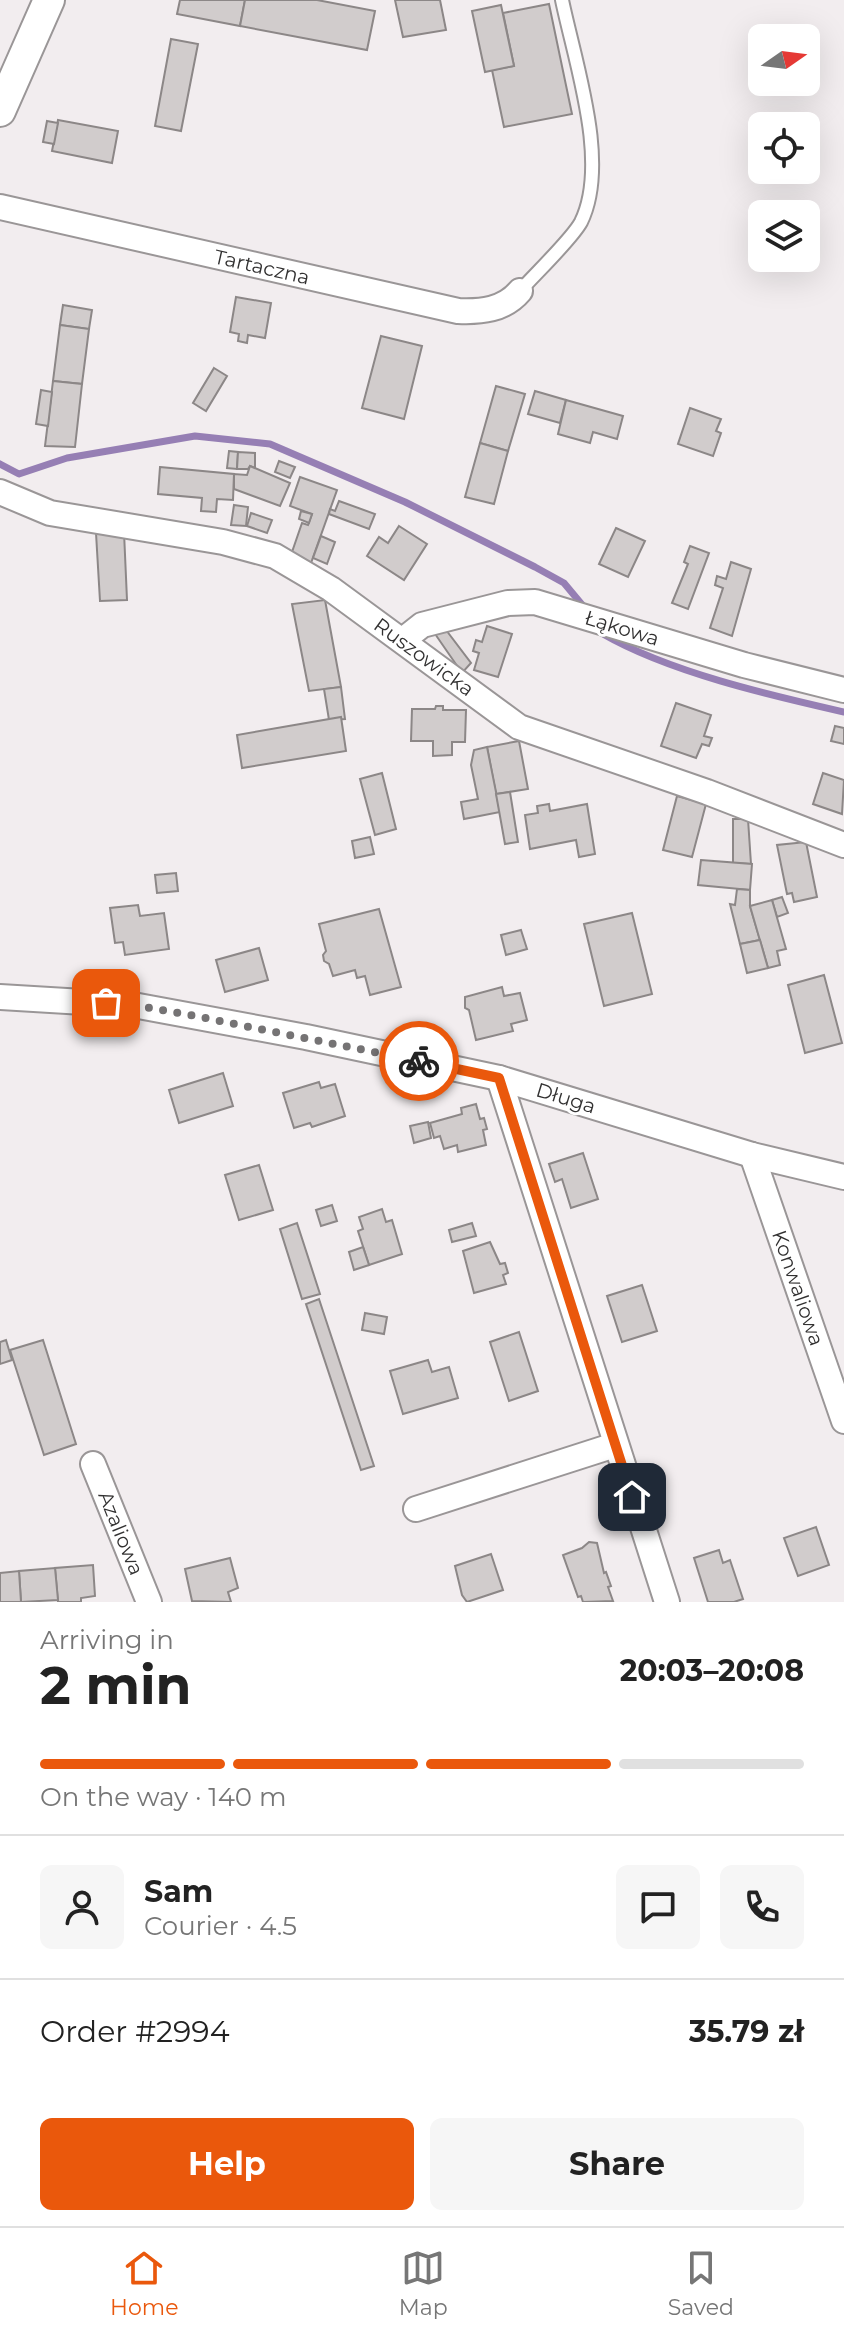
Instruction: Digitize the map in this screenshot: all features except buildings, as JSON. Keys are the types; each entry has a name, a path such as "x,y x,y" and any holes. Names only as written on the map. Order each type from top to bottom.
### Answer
{"street":[{"path":"0,111 49,0"},
{"name":"Tartaczna","path":"0,207 458,311 478,312 500,306 520,291"},
{"name":"Ruszowicka","path":"0,492 50,513 208,539 275,556 331,589 519,727 707,792 844,845"},
{"name":"Łąkowa","path":"403,640 422,625 508,603 535,602 744,665 844,690"},
{"name":"Długa","path":"0,997 133,1005 306,1037 499,1078 752,1155 844,1177"},
{"path":"499,1078 667,1602"},
{"name":"Konwaliowa","path":"752,1155 844,1421"},
{"path":"416,1509 615,1445"},
{"name":"Azaliowa","path":"93,1464 149,1602"}],"lane":[{"path":"520,291 580,224 592,188 593,149 562,0"}],"waterway":[{"path":"0,464 19,474 67,458 195,436 270,444 405,502 535,567 564,583 584,607"},
{"path":"603,634 629,648 688,671 844,712"}],"way so far":[{"path":"106,1003 190,1015 419,1061"}],"route":[{"path":"419,1061 499,1078 632,1497"}]}
